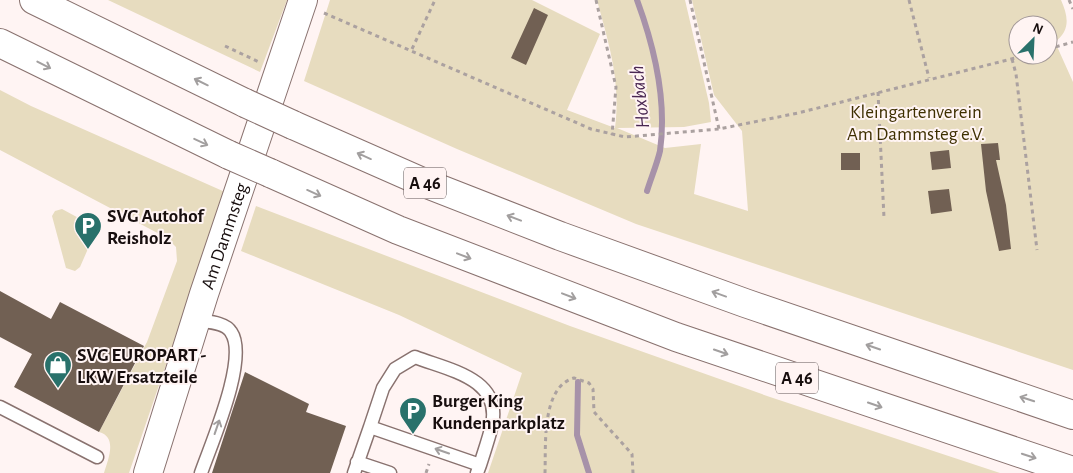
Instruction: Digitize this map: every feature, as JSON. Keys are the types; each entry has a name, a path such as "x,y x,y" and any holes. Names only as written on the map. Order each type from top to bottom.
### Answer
{"main road":[{"name":"A 46","path":"34,0 245,103 428,184 560,236 745,303 1073,415"},
{"path":"69,0 120,43"},
{"name":"Am Dammsteg","path":"148,473 196,320 302,2"},
{"name":"A 46","path":"0,43 229,155 398,230 676,336 1073,471"}],"lane":[{"path":"196,320 222,326 231,331 236,343 234,378 201,473"},
{"path":"370,427 478,469 492,423 492,405 488,392 475,380 415,357 395,369 383,388 355,468 390,473"},
{"path":"0,407 97,457"}],"path":[{"path":"412,49 435,0"},
{"path":"596,0 616,87 612,135"},
{"path":"690,0 719,129"},
{"path":"909,0 929,78"},
{"path":"1069,0 1073,9"},
{"path":"302,2 591,129 612,135 637,137 719,129 798,113 929,78 1008,60"},
{"path":"1058,46 1073,42"},
{"path":"225,46 279,71"},
{"path":"1014,65 1037,250"},
{"path":"878,92 884,218"},
{"path":"545,473 550,404 560,388 574,378 589,383 593,389 594,412 632,454 633,473"}],"green space":[{"path":"108,0 287,0 260,72"},
{"name":"Kleingartenverein Am Dammsteg e.V.","path":"330,0 532,0 600,34 567,110 615,128 616,94 613,63 597,0 685,0 709,103 711,122 684,127 617,128 665,148 701,144 694,194 748,211 742,131 714,95 692,0 1061,0 1067,22 1064,33 1058,39 1058,15 1008,15 1008,65 1058,65 1058,49 1073,82 1073,370 636,224 457,149 304,81"},
{"path":"0,90 31,106 225,192 129,473 104,473 110,444 105,435 99,432 147,342 177,261 176,247 167,238 0,150"},
{"path":"256,206 570,326 770,397 1000,473 488,473 522,373 399,315 241,251"},
{"path":"62,209 86,222 94,235 80,267 75,271 66,268 52,216 55,211"}],"building":[{"path":"534,8 548,15 526,65 511,58"},
{"path":"998,143 1000,160 996,160 1006,205 1011,249 999,251 986,191 981,144"},
{"path":"949,150 951,168 932,170 930,152"},
{"path":"841,153 860,153 860,170 841,170"},
{"path":"949,189 952,211 931,214 928,191"},
{"path":"0,291 51,319 60,302 144,346 99,432 14,387 32,354 0,337"},
{"path":"245,372 309,404 306,412 346,426 330,473 212,473"}],"waterway":[{"name":"Hoxbach","path":"637,0 654,55 662,113 660,151 647,191"},
{"name":"Hoxbach","path":"578,382 577,435 589,473"}],"place":[{"name":"SVG Autohof Reisholz","path":"88,250"},
{"name":"SVG EUROPART - LKW Ersatzteile","path":"58,389"},
{"name":"Burger King Kundenparkplatz","path":"413,435"}]}
